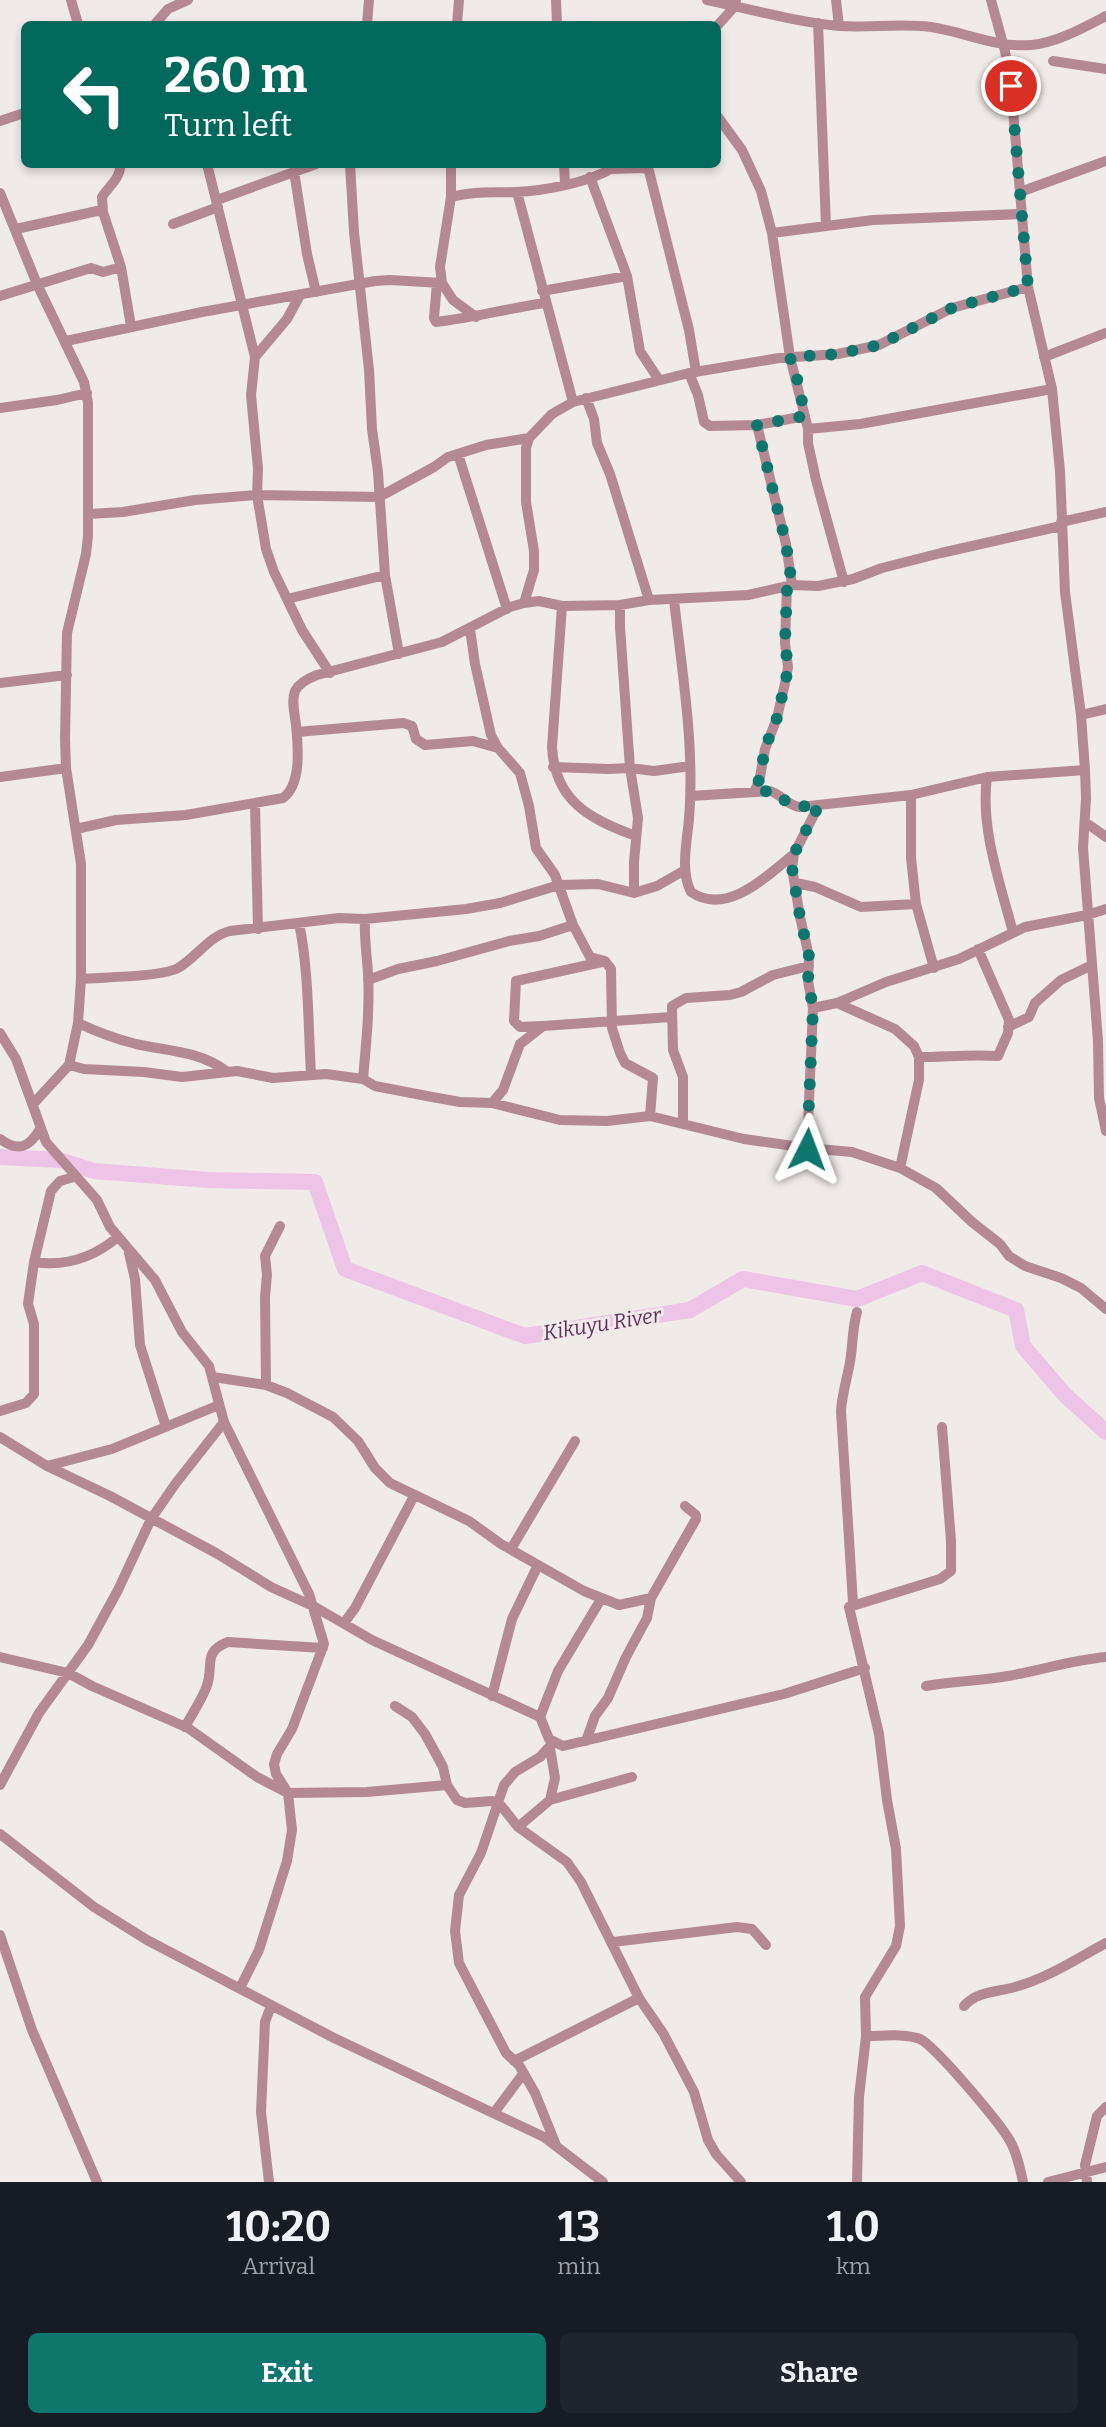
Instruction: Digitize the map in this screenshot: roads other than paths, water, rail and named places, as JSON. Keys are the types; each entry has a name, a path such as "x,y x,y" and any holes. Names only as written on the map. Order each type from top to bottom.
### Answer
{"street":[{"path":"71,0 77,21"},
{"path":"158,21 168,9 188,0"},
{"path":"367,21 369,0"},
{"path":"457,21 459,0"},
{"path":"556,0 557,21"},
{"path":"707,0 736,3 818,23 839,26 912,25 1002,44 1033,45 1046,42 1106,16"},
{"path":"836,0 839,26"},
{"path":"991,0 1011,86 1028,287 1052,390 1060,471 1065,592 1081,715 1085,770 1083,848 1087,915 1099,1098 1104,1109 1106,1131"},
{"path":"721,21 736,3"},
{"path":"818,23 826,226"},
{"path":"1054,61 1106,69"},
{"path":"0,121 21,114"},
{"path":"721,121 751,166 761,191 772,233 790,357 808,429 812,464 844,582"},
{"path":"1020,192 1106,161"},
{"path":"120,168 120,172 102,197 103,212 121,267 131,326"},
{"path":"207,168 255,357 251,395 258,469 257,495 266,549 302,630 330,673"},
{"path":"173,224 217,203 305,168"},
{"path":"350,168 385,575 399,654"},
{"path":"451,168 451,197 435,320 476,317 545,303"},
{"path":"564,168 565,184"},
{"path":"451,197 478,191 517,192 565,184 611,168"},
{"path":"647,168 689,330 692,372 705,424 723,427 757,425 805,416"},
{"path":"294,172 316,292"},
{"path":"590,177 627,276 640,351 659,380"},
{"path":"517,192 573,402"},
{"path":"0,193 37,284 66,341 87,393 89,514 86,554 67,633 65,739 66,768 81,883 78,1023 69,1065 33,1104"},
{"path":"16,229 97,211 103,212"},
{"path":"772,233 873,220 1021,214"},
{"path":"0,296 91,268 103,272 121,267"},
{"path":"542,291 627,276"},
{"path":"66,341 242,304 390,280 439,283 453,300 476,317"},
{"path":"524,603 534,570 534,551 526,502 526,448 528,438 552,414 586,398 692,372 790,357 838,354 879,345 952,308 1028,287"},
{"path":"255,357 286,319 300,295"},
{"path":"1044,356 1106,333"},
{"path":"808,429 860,424 1052,390"},
{"path":"0,408 87,393"},
{"path":"586,398 594,419 597,443 610,474 649,600"},
{"path":"755,791 765,748 777,718 788,667 785,643 789,586 786,544 757,425"},
{"path":"89,514 257,495 379,497 448,457 486,445 528,438"},
{"path":"458,454 507,609"},
{"path":"76,829 116,820 186,815 283,798 295,783 297,732 293,699 296,689 309,678 435,645 524,603 539,601 562,607 620,606 649,600 748,595 789,586 818,586 844,582 882,568 1106,512"},
{"path":"287,599 385,575"},
{"path":"674,600 690,766 691,796 685,870 687,886 696,896 706,899 737,896 749,890 794,854"},
{"path":"620,606 630,768 638,818 634,893"},
{"path":"562,607 552,747 557,779 578,806 595,818 636,836"},
{"path":"470,629 488,725 498,748 520,773 536,848 559,885 573,925 590,957 605,961 611,969 611,1021 616,1041 625,1063 653,1078 650,1116"},
{"path":"0,683 67,675"},
{"path":"1081,715 1106,709"},
{"path":"297,732 403,723 412,726 416,740 425,745 473,741 498,748"},
{"path":"553,766 653,771 690,766"},
{"path":"0,777 66,768"},
{"path":"691,796 770,790 795,807 911,795 987,777 1085,770"},
{"path":"987,777 985,793 990,835 1013,932"},
{"path":"911,795 911,858 916,904 934,968"},
{"path":"255,804 258,929"},
{"path":"807,1149 813,1008 808,981 809,966 792,868 794,854 819,805"},
{"path":"1085,822 1106,837"},
{"path":"81,979 161,974 176,969 199,953 218,934 230,930 339,918 365,919 466,909 500,903 559,885 598,884 634,893 657,886 685,870"},
{"path":"796,883 815,887 861,907 916,904"},
{"path":"813,1008 837,1003 886,982 959,959 1013,932 1106,909"},
{"path":"363,1079 368,1012 365,919"},
{"path":"299,923 306,957 311,1074"},
{"path":"368,980 573,925"},
{"path":"919,1057 972,1054 998,1056 1009,1020 978,949"},
{"path":"605,961 516,981 514,1021 520,1027 671,1017"},
{"path":"1008,1027 1029,1017 1035,1003 1060,980 1092,965"},
{"path":"683,1123 683,1077 679,1059 673,1050 672,1006 687,998 741,992 773,975 809,966"},
{"path":"837,1003 895,1029 915,1046 919,1057 919,1080 900,1168"},
{"path":"78,1023 135,1043 200,1057 216,1063 226,1071"},
{"path":"492,1102 503,1090 520,1044 542,1026"},
{"path":"0,1033 16,1059 46,1142 97,1200 110,1227 155,1280 182,1332 205,1359 213,1377 224,1422 315,1606 324,1646"},
{"path":"69,1065 84,1069 182,1077 237,1070 273,1078 326,1074 363,1079 376,1086 460,1102 492,1102 560,1120 607,1121 650,1116 744,1139 807,1149 852,1152 900,1168 947,1197 972,1222 1000,1244 1009,1256 1025,1266 1061,1278 1105,1302"},
{"path":"0,1139 10,1146 26,1145 40,1129"},
{"path":"0,1411 26,1403 34,1394 34,1324 29,1304 34,1262 51,1191 60,1181 74,1177"},
{"path":"266,1385 265,1256 280,1226"},
{"path":"34,1262 64,1263 100,1252 118,1237"},
{"path":"128,1250 135,1279 140,1345 166,1427"},
{"path":"849,1607 853,1603 841,1411 842,1394 851,1360 852,1329 857,1312"},
{"path":"213,1377 266,1385 332,1417 358,1441 382,1478 469,1521 538,1566 601,1599 620,1605 651,1598"},
{"path":"47,1466 112,1448 219,1405"},
{"path":"0,1786 39,1713 88,1646 151,1518 224,1422"},
{"path":"849,1607 940,1579 951,1571 942,1427"},
{"path":"0,1437 47,1466 110,1496 216,1553 271,1587 315,1606 372,1640 540,1717"},
{"path":"511,1549 575,1441"},
{"path":"240,1988 259,1950 287,1861 292,1830 288,1793 276,1774 274,1764 277,1754 292,1729 324,1646 341,1621 355,1608 414,1496"},
{"path":"586,1741 596,1716 608,1698 647,1618 651,1598 696,1519 696,1514 684,1506"},
{"path":"492,1696 512,1619 538,1566"},
{"path":"550,1800 555,1778 552,1746 540,1717 558,1671 601,1599"},
{"path":"849,1607 879,1734 896,1849 900,1926 896,1946 865,1997 866,2036 859,2096 857,2182"},
{"path":"185,1727 208,1685 211,1656 217,1646 228,1642 324,1646"},
{"path":"0,1657 68,1673 185,1727 257,1777 288,1793 367,1792 447,1785"},
{"path":"926,1686 960,1680 996,1678 1106,1657"},
{"path":"556,2147 537,2097 506,2053 459,1963 454,1931 459,1895 481,1853 508,1779 552,1746 586,1741 784,1694 865,1668"},
{"path":"395,1706 412,1717 425,1734 443,1767 447,1785 457,1800 465,1803 499,1803 518,1827 567,1862 581,1882 613,1942 639,1998 663,2033 694,2092 708,2140 716,2154 741,2182"},
{"path":"518,1827 550,1800 632,1777"},
{"path":"0,1834 94,1907 147,1940 353,2048 544,2137 603,2182"},
{"path":"613,1942 737,1927 752,1929 766,1945"},
{"path":"0,1935 32,2029 97,2182"},
{"path":"964,2006 969,2000 979,1996 1023,1984 1106,1943"},
{"path":"514,2061 639,1998"},
{"path":"269,2182 261,2112 264,2022 271,2006"},
{"path":"866,2036 915,2038 922,2040 933,2050 1010,2141 1019,2162 1023,2182"},
{"path":"494,2113 523,2074"},
{"path":"1086,2178 1097,2116 1106,2107"},
{"path":"1048,2182 1086,2178 1106,2167"}],"waterway":[{"name":"Kikuyu River","path":"0,1157 60,1160 94,1171 208,1180 315,1182 345,1269 525,1336 690,1310 743,1279 857,1299 922,1273 1016,1310 1023,1346 1065,1395 1106,1432"}]}
